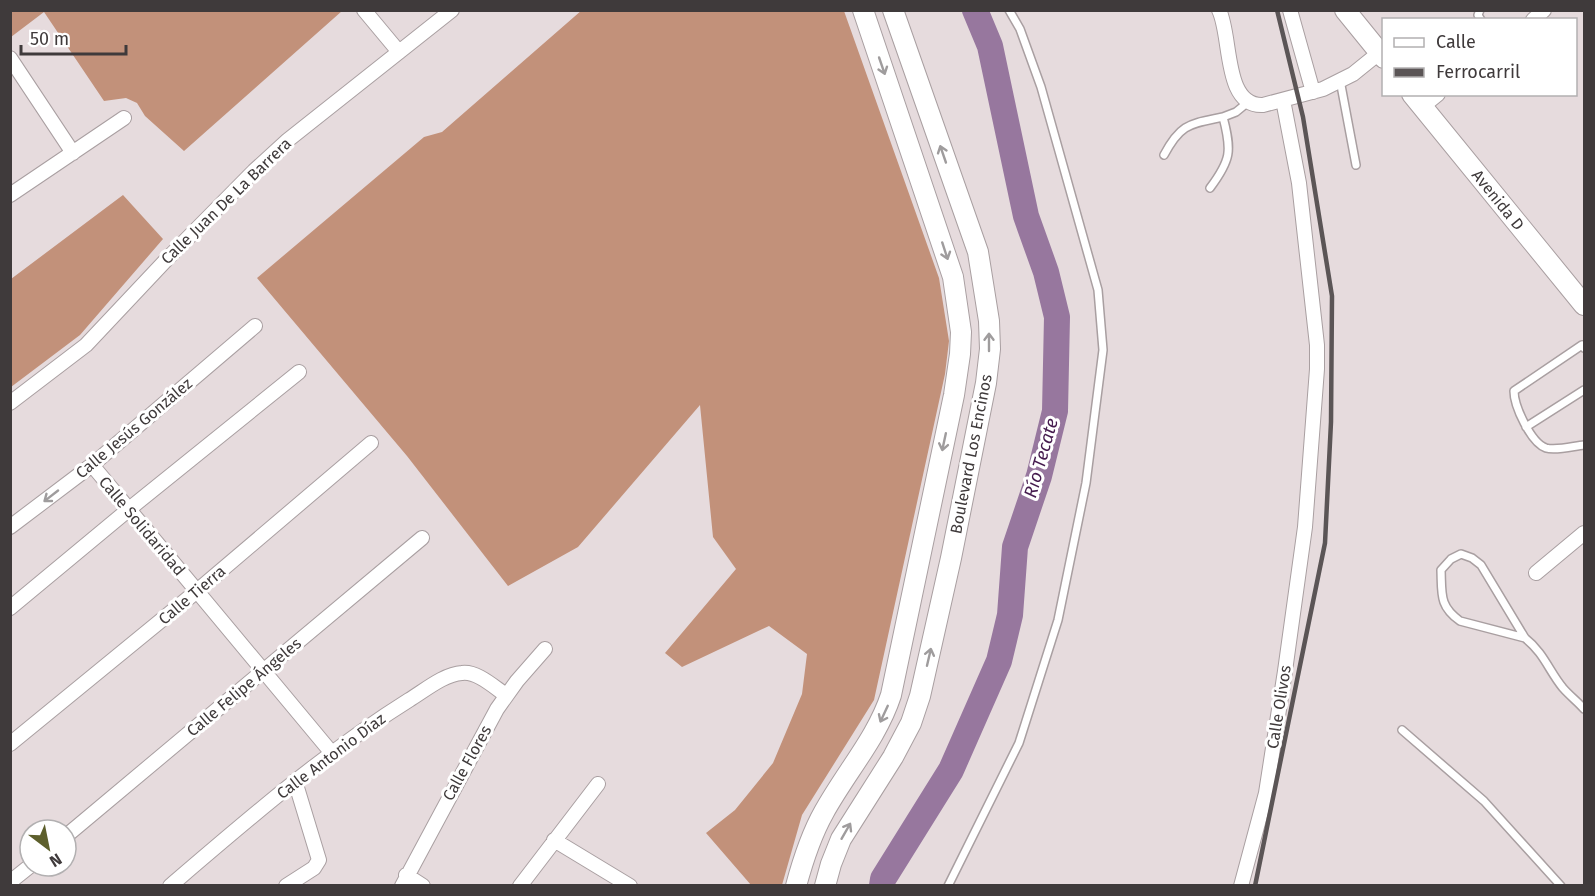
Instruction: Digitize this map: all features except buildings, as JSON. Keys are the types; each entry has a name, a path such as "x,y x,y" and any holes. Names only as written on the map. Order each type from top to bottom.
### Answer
{"main road":[{"name":"Boulevard Los Encinos","path":"796,885 802,862 818,824 885,713 891,695 954,396 960,354 961,332 953,277 863,10"},
{"name":"Boulevard Los Encinos","path":"825,885 841,839 893,757 911,723 920,696 951,558 986,382 990,349 986,297 978,252 893,10"},
{"path":"1345,10 1381,56"},
{"name":"Avenida D","path":"1417,101 1583,300"}],"street":[{"path":"364,10 399,52"},
{"name":"Calle Juan De La Barrera","path":"10,403 86,345 198,227 288,140 452,10"},
{"path":"1219,10 1241,97 1246,103 1255,106 1313,92 1353,74 1381,56"},
{"path":"1290,10 1313,92"},
{"path":"10,58 73,153"},
{"path":"1417,101 1432,96"},
{"name":"Calle Olivos","path":"1241,885 1266,793 1285,671 1305,527 1317,345 1299,183 1283,100"},
{"path":"10,195 124,118"},
{"name":"Calle Jesús González","path":"10,527 92,465 255,326"},
{"path":"10,608 299,372"},
{"name":"Calle Tierra","path":"10,744 197,591 371,443"},
{"name":"Calle Solidaridad","path":"92,465 332,752"},
{"path":"1536,573 1584,533"},
{"name":"Calle Felipe Ángeles","path":"78,826 422,538"},
{"name":"Calle Flores","path":"404,880 506,695 545,649"},
{"name":"Calle Antonio Díaz","path":"170,885 332,752 436,683 460,673 470,673 506,695"},
{"path":"287,885 314,868 320,860 295,781"},
{"path":"520,885 598,784"},
{"path":"554,840 630,885"},
{"path":"404,880 423,885"}],"lane":[{"path":"948,885 1019,743 1058,620 1086,483 1103,350 1098,290 1041,87 1020,29 1009,10"},
{"path":"1340,80 1356,165"},
{"path":"1164,155 1172,139 1181,129 1223,117 1246,103"},
{"path":"1210,188 1224,170 1228,158 1229,141 1223,117"},
{"path":"1584,348 1582,345 1514,391 1514,399 1526,427 1540,444 1546,448 1584,445"},
{"path":"1526,427 1584,390"},
{"path":"1525,638 1460,621 1451,614 1443,603 1441,570 1451,559 1461,554 1472,558 1481,566 1525,638 1535,646 1562,687 1584,709"},
{"path":"1402,730 1484,801 1561,885"}],"shaded area":[{"path":"11,10 342,11 184,151 145,116 137,103 126,98 104,101 44,12 11,37"},
{"path":"582,10 844,11 939,278 949,341 945,374 874,700 802,815 782,885 751,885 706,833 735,810 773,763 802,694 807,654 769,626 682,667 665,653 736,569 713,537 700,405 578,547 508,586 407,456 257,278 424,137 442,132"},
{"path":"123,195 163,239 80,335 11,387 11,279"}],"waterway":[{"name":"Río Tecate","path":"882,886 883,879 951,770 999,661 1010,615 1015,547 1039,476 1055,411 1057,317 1046,272 1026,216 990,46 975,10"}],"railway":[{"path":"1255,886 1325,543 1331,422 1332,296 1303,117 1277,10"}]}
